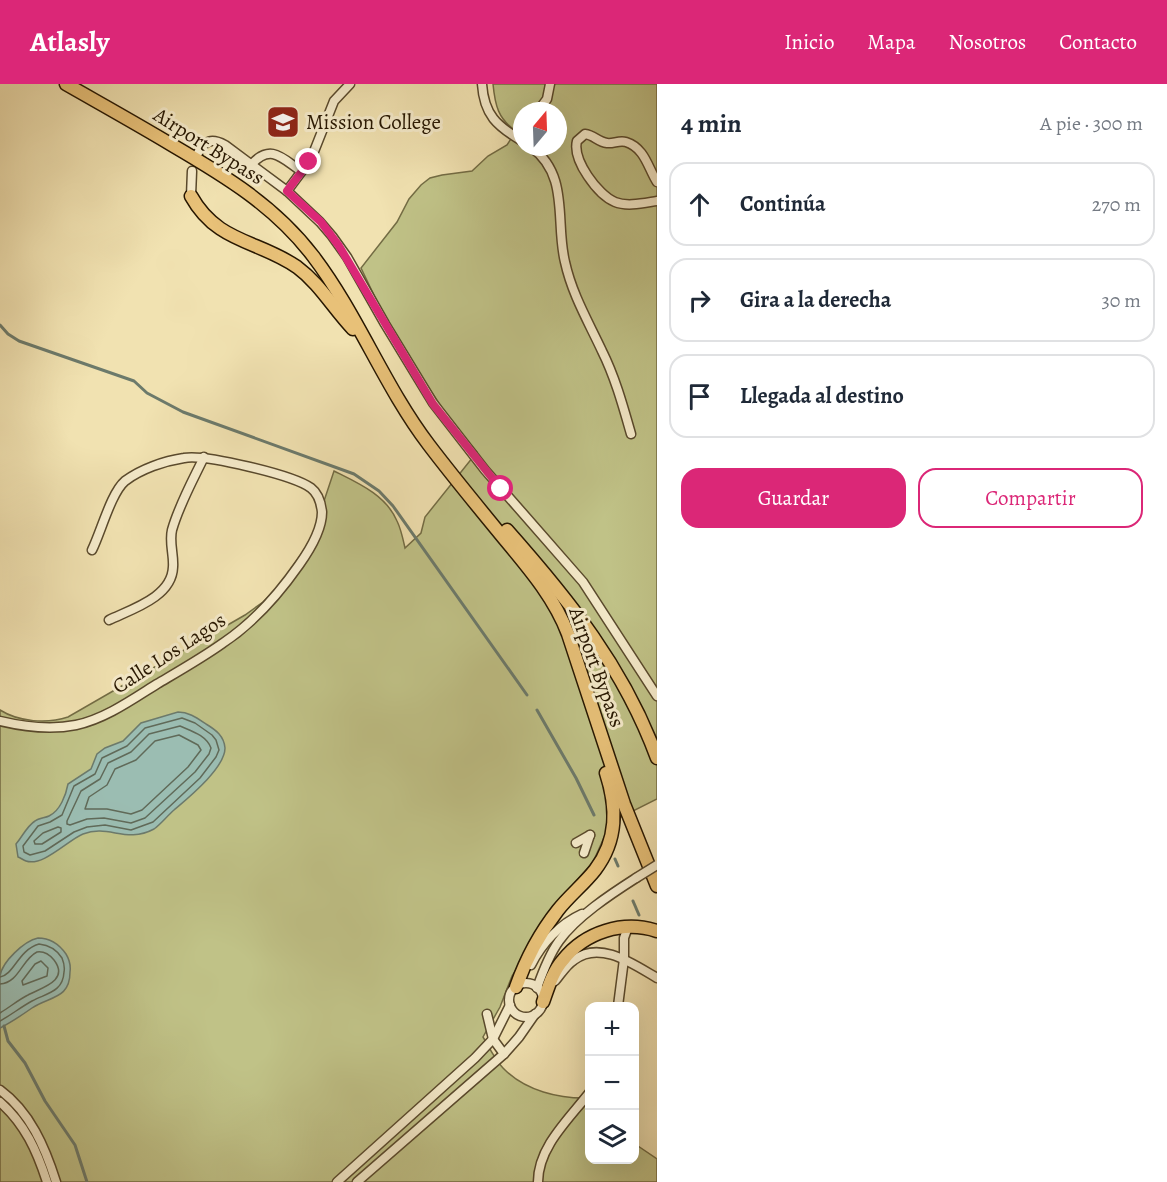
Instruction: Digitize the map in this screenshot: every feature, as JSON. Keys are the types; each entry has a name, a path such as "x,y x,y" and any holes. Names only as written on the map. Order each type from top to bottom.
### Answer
{"highway":[{"name":"Airport Bypass","path":"66,84 217,170 261,201 289,227 316,261 347,309 364,342 426,441 518,549 581,618 612,664 637,710 657,758"},
{"name":"Airport Bypass","path":"76,84 234,176 264,197 316,252 439,445 518,549 564,622 624,804 657,886"},
{"path":"191,196 202,213 224,232 285,260 312,280 364,342"},
{"path":"518,549 560,583 596,626 632,682 657,737"},
{"path":"518,549 548,607 560,636 610,788 615,819 611,839 600,863 545,928 531,950 520,985"},
{"path":"542,994 558,967 579,945 608,930 628,927 657,931"}],"street":[{"path":"287,191 311,159 334,101 351,84"},
{"path":"482,84 488,112 496,123 513,133"},
{"path":"545,102 550,84"},
{"path":"657,182 640,151 632,145 621,142 606,143 585,134 577,141 576,151 581,165 603,194 615,202 630,205 657,201"},
{"path":"198,153 208,141 225,145 287,191 321,222 339,246 433,404 484,470 583,582 657,696"},
{"path":"252,164 260,155 272,153 301,171"},
{"path":"543,156 555,176 564,260 571,285 603,352 631,434"},
{"path":"191,196 192,171"},
{"path":"109,620 159,594 168,585 173,575 172,531 204,457"},
{"name":"Calle Los Lagos","path":"0,721 27,727 78,725 106,714 224,643 278,594 308,552 319,528 322,512 320,498 311,488 273,474 204,457 184,458 144,470 123,482 113,498 92,550"},
{"path":"576,843 590,836 584,853"},
{"path":"357,1182 504,1054 535,1014 542,994 547,963 561,938 591,910 657,866"},
{"path":"337,1182 447,1084 493,1039 510,1005 510,995 520,985 532,962 549,939 568,920 591,910"},
{"path":"619,1002 624,938 628,927"},
{"path":"542,994 568,965 583,955 599,952 624,959 657,978"},
{"path":"520,985 531,984 542,994"},
{"path":"510,1005 520,1016 535,1014"},
{"path":"487,1014 493,1039 504,1054"},
{"path":"447,1084 457,1094"},
{"path":"0,1090 24,1113 56,1182"},
{"path":"538,1182 538,1169 551,1140 585,1098"},
{"path":"0,1102 13,1113 39,1146 47,1182"}],"green space":[{"path":"493,84 657,84 657,799 611,822 593,862 563,896 512,976 500,1007 483,1037 500,1065 522,1083 555,1095 585,1098 585,1164 639,1164 639,1147 657,1159 657,1182 0,1182 0,710 33,721 51,721 68,717 245,615 263,602 280,585 311,540 334,471 370,491 386,504 398,524 405,548 421,533 425,517 477,452 452,423 405,352 385,318 361,268 397,222 409,199 430,178 472,171 488,156 507,145 513,136 513,156 567,156 567,102 513,102 513,128 505,122 496,105"}],"water":[{"path":"178,712 193,716 213,729 221,737 225,748 213,773 159,825 135,835 101,831 83,834 48,857 33,862 18,857 16,844 27,829 37,820 53,814 64,798 68,784 91,769 97,754 123,741 141,723"},
{"path":"38,938 54,942 66,954 70,967 67,987 58,996 39,1004 0,1028 2,970 14,953 26,943"}],"waterway":[{"path":"0,325 19,341 134,381 147,393 183,412 354,474 379,491 393,506 527,695"},
{"path":"537,710 576,778 594,815"},
{"path":"615,859 618,866"},
{"path":"633,901 639,915"},
{"path":"4,1026 8,1041 25,1063 45,1101 75,1145 87,1182"}],"place":[{"name":"Mission College","path":"283,122"}],"route":[{"path":"309,162 287,191 321,222 347,257 433,404 501,489"}]}
